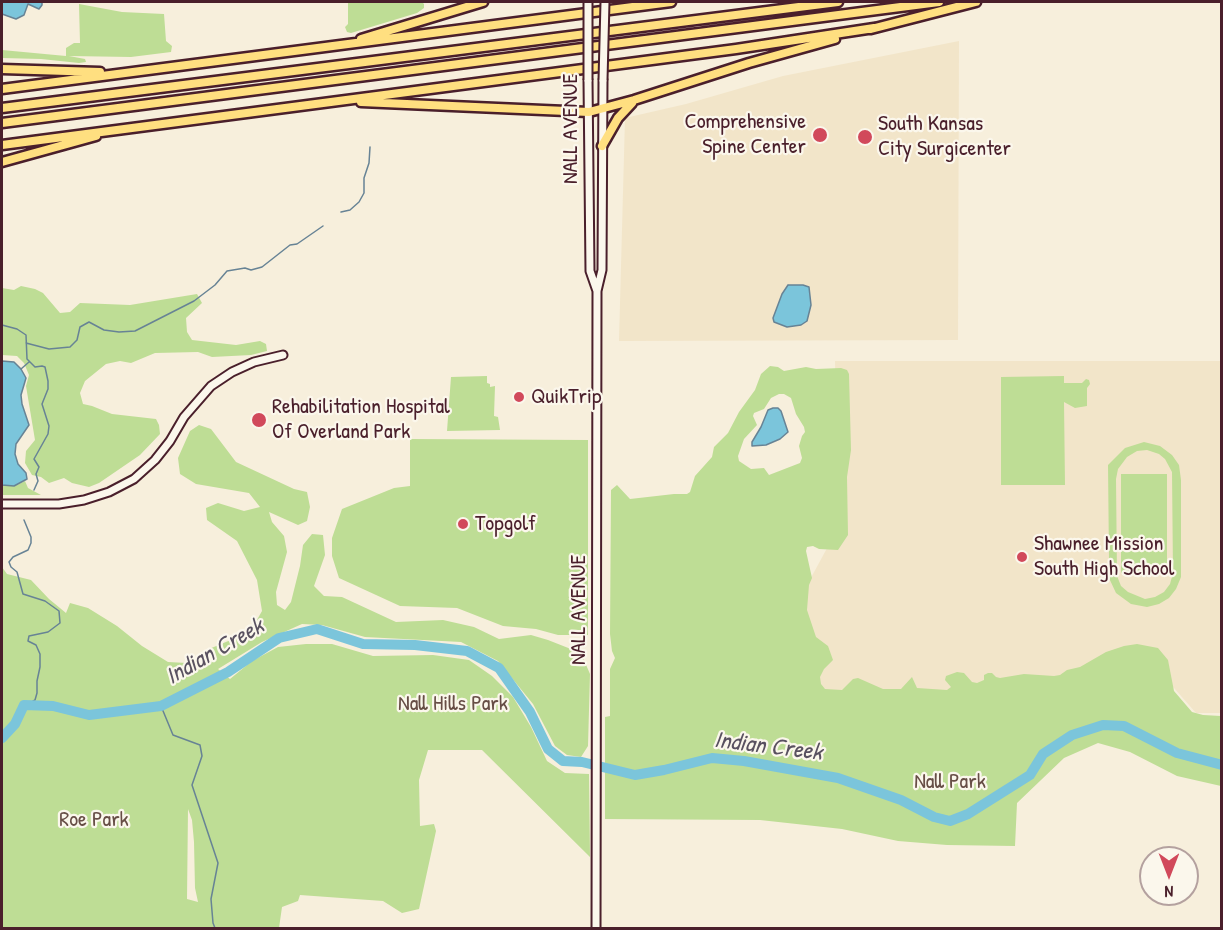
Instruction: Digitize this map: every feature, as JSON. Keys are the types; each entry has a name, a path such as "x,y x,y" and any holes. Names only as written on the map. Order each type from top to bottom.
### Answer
{"highway":[{"path":"344,45 483,2"},
{"path":"2,89 671,2"},
{"path":"2,108 838,2"},
{"path":"2,123 939,2"},
{"path":"340,101 589,112 749,63 976,2"},
{"path":"2,145 746,48 874,28"},
{"path":"2,69 125,74"},
{"path":"602,146 618,117 634,100"},
{"path":"2,162 110,131"}],"main road":[{"name":"NALL AVENUE","path":"588,2 590,271 597,291"},
{"name":"NALL AVENUE","path":"596,928 597,291 602,270 602,109 605,2"},
{"path":"2,504 59,504 84,500 109,492 134,479 155,460 170,441 184,417 211,386 232,372 254,362 284,355"}],"shaded area":[{"path":"959,41 958,340 619,341 625,118 686,104 783,76"},
{"name":"Shawnee Mission South High School","path":"835,361 1221,361 1221,713 1196,713 1174,688 1148,672 826,708 804,626 807,585 838,528"}],"green space":[{"path":"348,2 422,2 424,8 417,13 351,33 347,32 345,27 348,24"},
{"path":"79,4 122,12 164,14 166,41 172,46 171,52 131,57 69,56 85,59 86,62 79,63 2,58 2,50 66,56 66,48 74,43 80,43"},
{"path":"21,286 43,293 60,313 70,312 80,303 130,305 197,294 202,303 186,318 187,332 192,340 236,345 260,341 266,344 267,351 251,355 212,357 198,352 155,353 131,363 120,361 106,364 85,381 80,393 83,404 112,414 156,419 160,434 140,455 99,483 89,487 72,483 64,478 49,483 41,477 32,475 25,463 26,451 35,440 26,386 29,375 24,363 17,356 2,355 2,288 14,290"},
{"name":"Nall Park","path":"770,366 784,371 806,367 841,368 847,370 849,374 851,450 847,477 848,535 838,550 819,549 813,546 807,547 806,551 812,578 809,585 807,610 816,637 828,646 833,660 820,677 825,689 842,690 853,679 858,678 883,689 901,689 912,677 917,688 947,690 951,687 945,680 946,676 957,672 964,673 972,682 977,683 984,680 984,675 988,673 1000,678 1024,674 1054,676 1080,667 1106,652 1124,646 1137,644 1158,648 1168,660 1174,691 1192,712 1221,716 1221,786 1177,776 1130,752 1098,743 1064,758 1017,803 1015,846 947,845 898,841 842,829 760,820 605,819 605,717 610,716 610,669 615,658 610,634 611,490 617,485 630,499 690,492 695,476 712,457 714,447 728,433 739,412 755,390 761,374","holes":["784,394 791,398 796,414 804,427 805,432 799,446 802,458 800,463 769,475 764,468 751,469 739,461 738,456 744,439 757,425 754,413 764,409 771,398"]},
{"path":"487,376 487,383 490,387 495,386 494,416 498,417 500,430 447,431 451,377"},
{"path":"1064,376 1064,383 1082,383 1086,379 1090,384 1087,388 1087,406 1075,408 1064,402 1065,485 1001,485 1001,377"},
{"path":"199,425 211,429 236,462 294,489 307,492 310,507 307,521 298,525 269,512 272,522 284,536 287,552 276,592 277,605 285,610 291,602 303,545 312,534 323,535 325,555 314,586 324,596 342,597 396,622 443,620 474,627 499,639 531,635 581,653 590,674 588,746 581,757 567,755 555,746 533,704 498,661 461,642 365,637 322,625 302,624 262,642 218,669 230,679 252,661 278,647 306,644 332,644 373,656 433,655 469,660 492,676 513,697 531,727 547,761 565,773 589,774 590,857 482,750 428,750 419,780 420,826 434,824 436,831 419,909 402,913 383,901 300,895 298,901 282,907 279,928 2,928 2,567 7,574 31,580 66,613 70,603 88,608 168,662 187,663 209,649 250,632 262,611 257,580 237,541 207,520 206,508 218,503 244,511 260,507 249,493 196,484 180,474 178,458 190,431","holes":["188,809 192,820 195,888 198,902 187,899"]},
{"name":"Topgolf","path":"410,439 588,440 588,635 558,635 536,629 503,626 457,608 400,606 339,578 332,556 332,538 342,509 394,488 410,486"},
{"path":"1144,442 1160,446 1172,455 1179,465 1181,577 1169,598 1147,607 1131,604 1116,593 1109,578 1108,465 1125,448","holes":["1147,450 1165,459 1172,472 1173,573 1170,584 1164,592 1145,599 1128,592 1121,586 1117,576 1116,479 1118,469 1127,457 1137,451"]},
{"path":"1121,474 1167,474 1167,573 1121,573"},
{"path":"25,481 28,488 41,495 2,495 2,485 17,485"}],"water":[{"path":"2,2 42,2 42,5 39,9 28,4 24,15 16,19 2,14"},
{"path":"788,285 809,287 811,305 807,321 801,325 787,327 774,322 773,318 782,294"},
{"path":"2,361 14,362 26,378 21,395 29,425 16,444 15,454 27,479 14,486 2,485"},
{"path":"773,408 781,411 788,432 780,439 766,445 752,446 768,410"}],"waterway":[{"path":"341,212 350,210 359,202 364,193 364,178 369,163 370,147"},
{"path":"26,343 49,349 70,347 77,340 80,327 89,322 104,330 135,331 194,301 215,285 227,271 262,267 290,245 297,244 323,226"},
{"path":"2,325 17,329 26,335 27,359 35,367 45,367 48,381 48,389 42,404 49,426 48,434 34,459 39,467 36,474 38,481 34,490"},
{"path":"21,369 29,362"},
{"path":"24,520 31,543 28,550 13,557 9,562 17,572 23,594 45,601 59,611 60,623 48,632 29,636 28,641 36,645 40,654 40,667 35,700 27,705"},
{"name":"Indian Creek","path":"2,738 15,724 24,705 53,706 89,715 161,706 228,672 279,638 317,629 363,644 415,645 467,651 499,668 530,712 548,749 563,761 582,762 635,775 712,758 744,761 838,778 901,800 934,817 950,821 968,814 1030,775 1043,754 1072,735 1103,725 1124,726 1177,753 1222,765"},
{"path":"161,706 173,735 200,745 202,756 192,785 218,863 211,899 215,928"}],"place":[{"name":"Comprehensive Spine Center","path":"820,135"},
{"name":"South Kansas City Surgicenter","path":"865,137"},
{"name":"QuikTrip","path":"519,397"},
{"name":"Rehabilitation Hospital Of Overland Park","path":"259,420"},
{"name":"Topgolf","path":"463,524"},
{"name":"Shawnee Mission South High School","path":"1022,557"}],"park label":[{"name":"Nall Hills Park","path":"453,704"},
{"name":"Roe Park","path":"94,820"}]}
